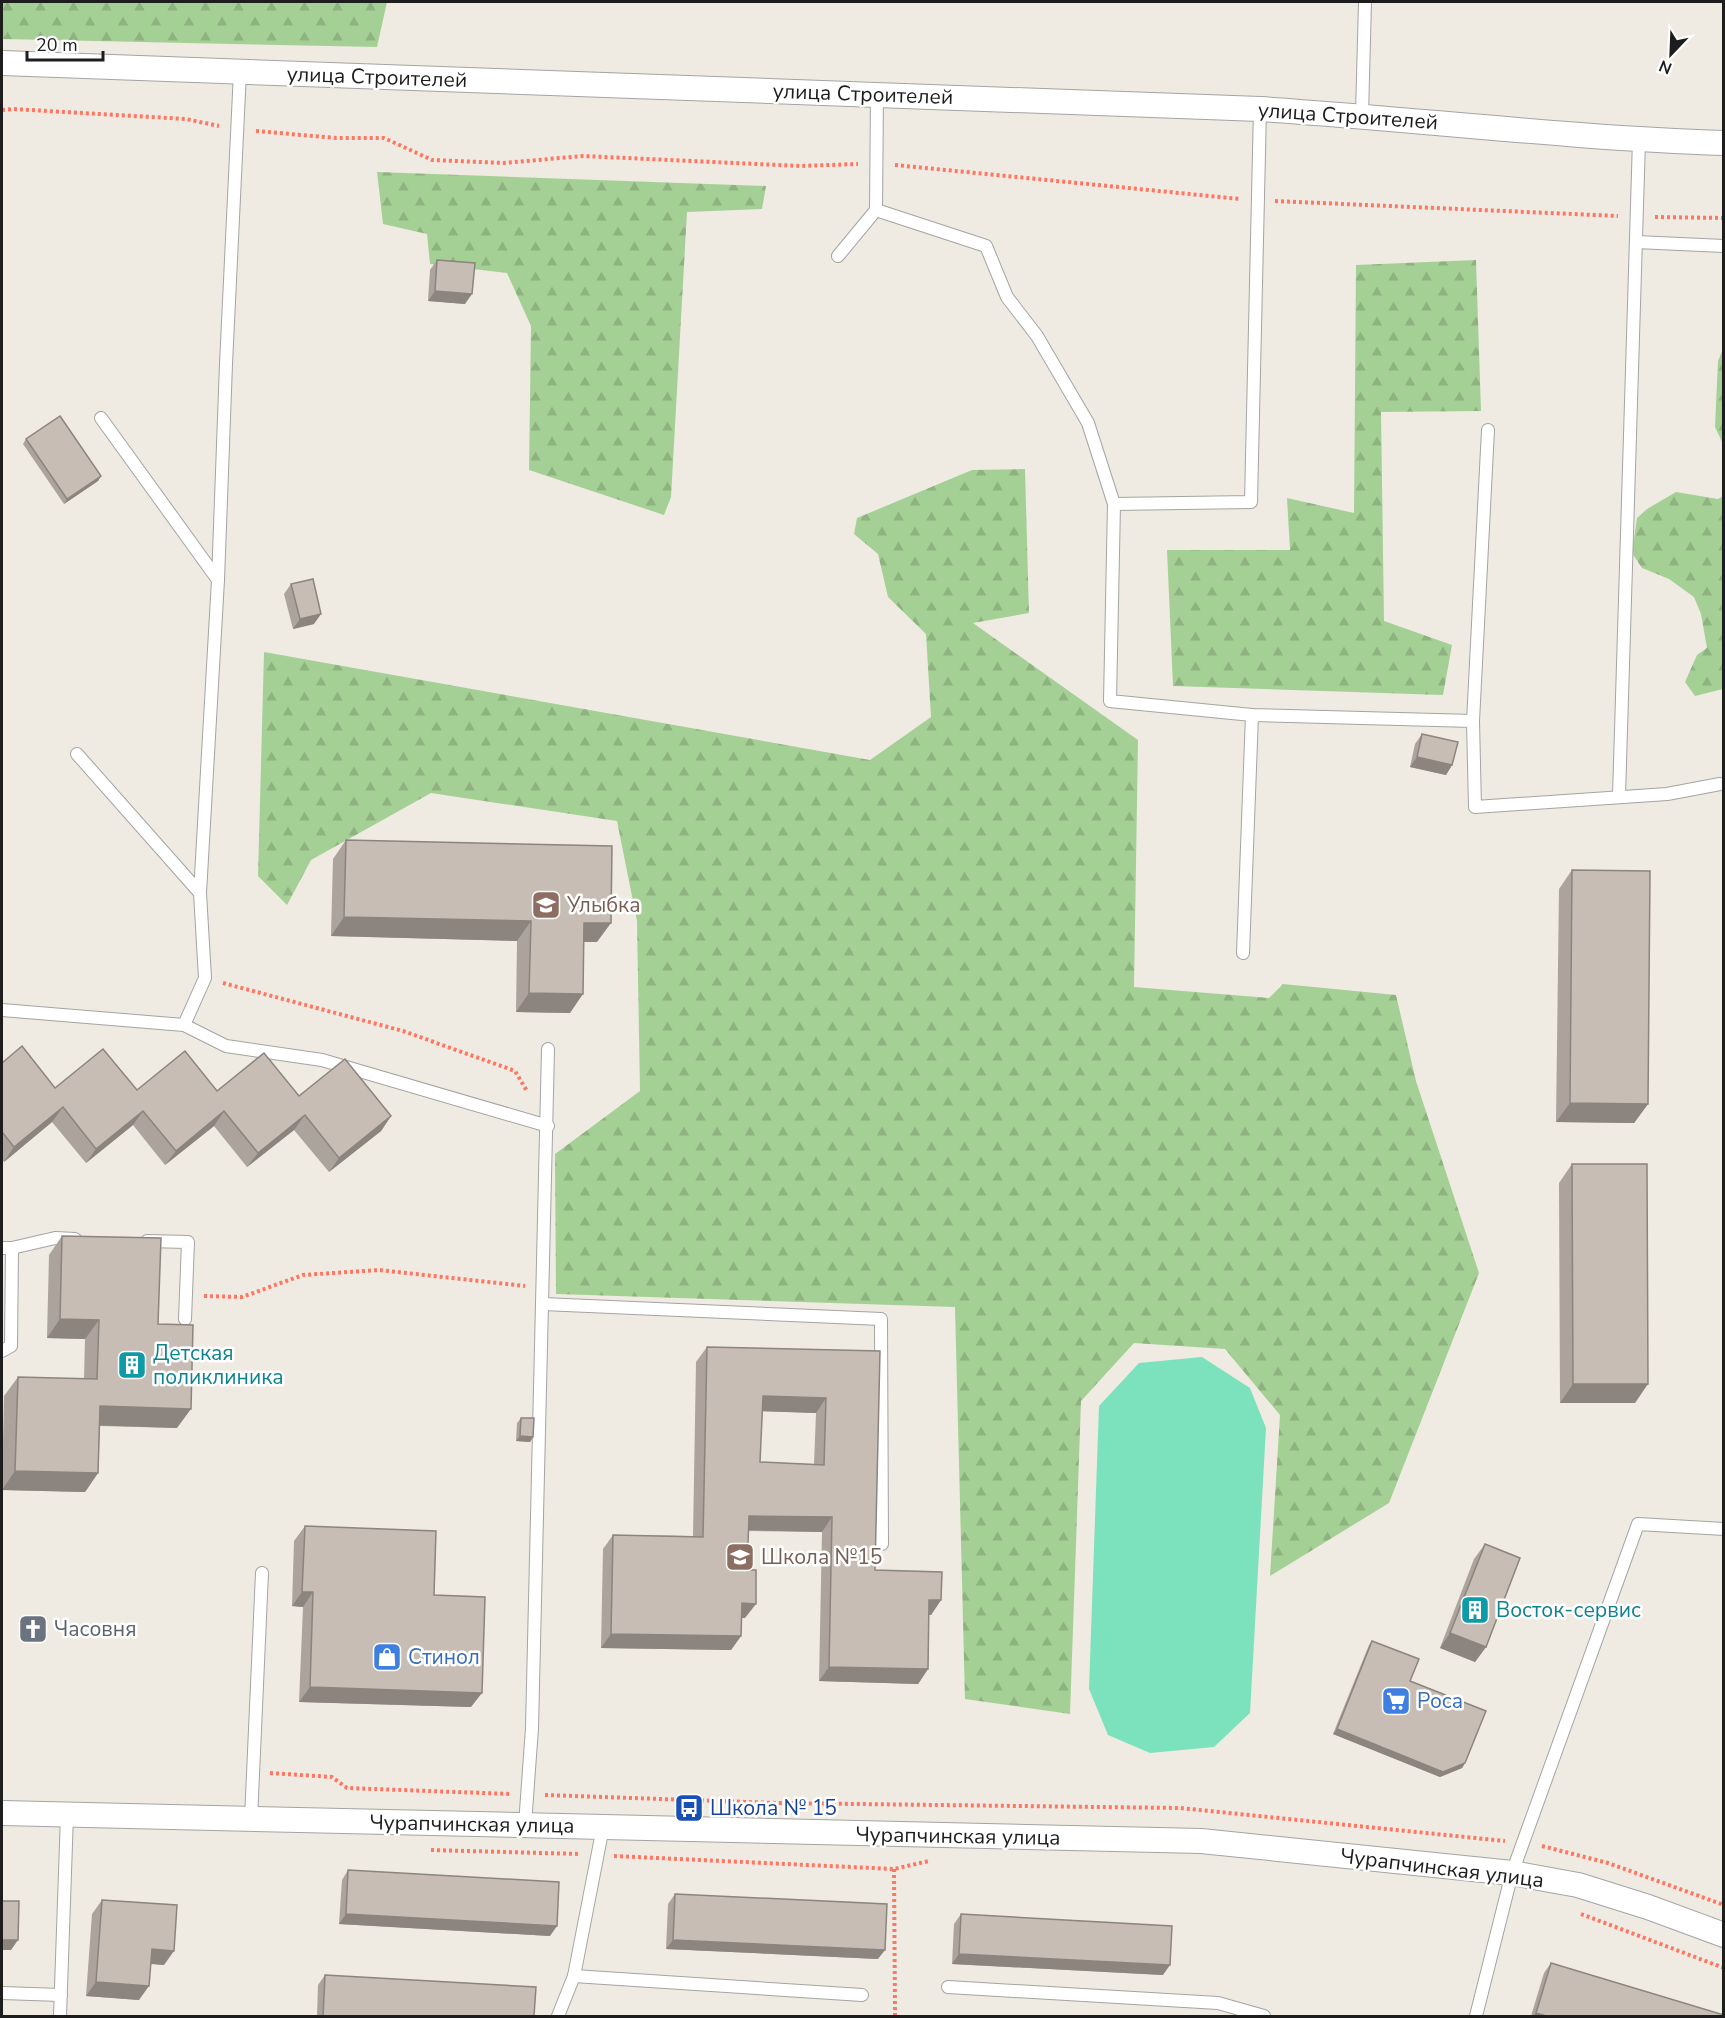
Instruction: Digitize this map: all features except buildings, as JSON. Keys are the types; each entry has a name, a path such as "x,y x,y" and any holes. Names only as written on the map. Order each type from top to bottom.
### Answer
{"street":[{"name":"улица Строителей","path":"2,63 1260,109 1362,115 1639,140 1724,143"},
{"name":"Чурапчинская улица","path":"2,1813 1201,1841 1512,1873 1578,1885 1724,1935"}],"lane":[{"path":"1362,115 1365,2"},
{"path":"184,1025 205,978 200,893 218,580 240,72"},
{"path":"838,256 876,210 877,95"},
{"path":"1114,504 1251,502 1260,109"},
{"path":"1619,796 1639,140"},
{"path":"876,210 986,246 1007,297 1037,336 1088,423 1114,504 1110,701 1252,715 1473,721"},
{"path":"1636,242 1724,246"},
{"path":"101,418 218,580"},
{"path":"1488,430 1473,721 1475,807 1667,794 1722,782"},
{"path":"1243,953 1252,715"},
{"path":"77,754 200,893"},
{"path":"2,1010 184,1025 226,1046 322,1060 548,1126"},
{"path":"525,1826 532,1728 548,1126 548,1049"},
{"path":"2,1351 11,1346 7,1248 55,1238 88,1239"},
{"path":"132,1240 188,1242 185,1319"},
{"path":"543,1304 881,1319 882,1544"},
{"path":"1476,2016 1512,1873 1638,1524 1724,1529"},
{"path":"251,1819 262,1573"},
{"path":"60,2016 67,1815"},
{"path":"558,2016 574,1976 603,1827"},
{"path":"574,1976 862,1995"},
{"path":"948,1987 1218,2003 1264,2016"},
{"path":"2,1993 61,1995"}],"path":[{"path":"2,110 13,108 186,119 238,129 336,138 384,138 432,160 504,163 583,156 800,166 877,164 1258,200 1724,219"},
{"path":"205,978 403,1031 515,1071 548,1126"},
{"path":"186,1296 242,1297 303,1275 380,1270 543,1288"},
{"path":"420,1850 597,1855 894,1869 929,1861"},
{"path":"894,1869 895,2016"},
{"path":"1576,1913 1724,1968"}],"green space":[{"path":"2,2 387,2 377,47 2,39"},
{"path":"377,172 766,186 762,209 687,212 671,497 664,515 529,470 531,326 507,273 430,264 427,234 383,224"},
{"path":"1476,260 1481,411 1381,412 1384,621 1452,645 1443,695 1173,686 1167,550 1290,550 1287,498 1354,513 1356,265"},
{"path":"1723,349 1723,444 1715,427 1718,361"},
{"path":"1025,469 1029,613 973,623 1138,740 1134,987 1269,998 1283,984 1396,995 1416,1081 1479,1273 1389,1503 1270,1576 1280,1415 1225,1349 1134,1343 1081,1401 1070,1714 965,1699 955,1307 556,1294 555,1154 640,1091 637,921 617,821 431,793 311,860 287,905 258,876 264,652 870,760 931,717 926,634 888,597 878,554 854,534 857,518 972,470"},
{"path":"1676,492 1718,499 1723,496 1723,689 1695,696 1685,682 1697,655 1707,648 1701,614 1694,597 1669,579 1642,568 1632,553 1637,518 1647,509"},
{"path":"1202,1357 1250,1388 1266,1428 1250,1713 1214,1747 1150,1753 1108,1735 1089,1689 1099,1406 1139,1363"}],"place":[{"name":"Улыбка","path":"546,905"},
{"name":"Детская поликлиника","path":"132,1365"},
{"name":"Школа №15","path":"740,1557"},
{"name":"Восток-сервис","path":"1475,1610"},
{"name":"Часовня","path":"33,1629"},
{"name":"Стинол","path":"387,1657"},
{"name":"Роса","path":"1396,1701"},
{"name":"Школа № 15","path":"689,1808"}]}
